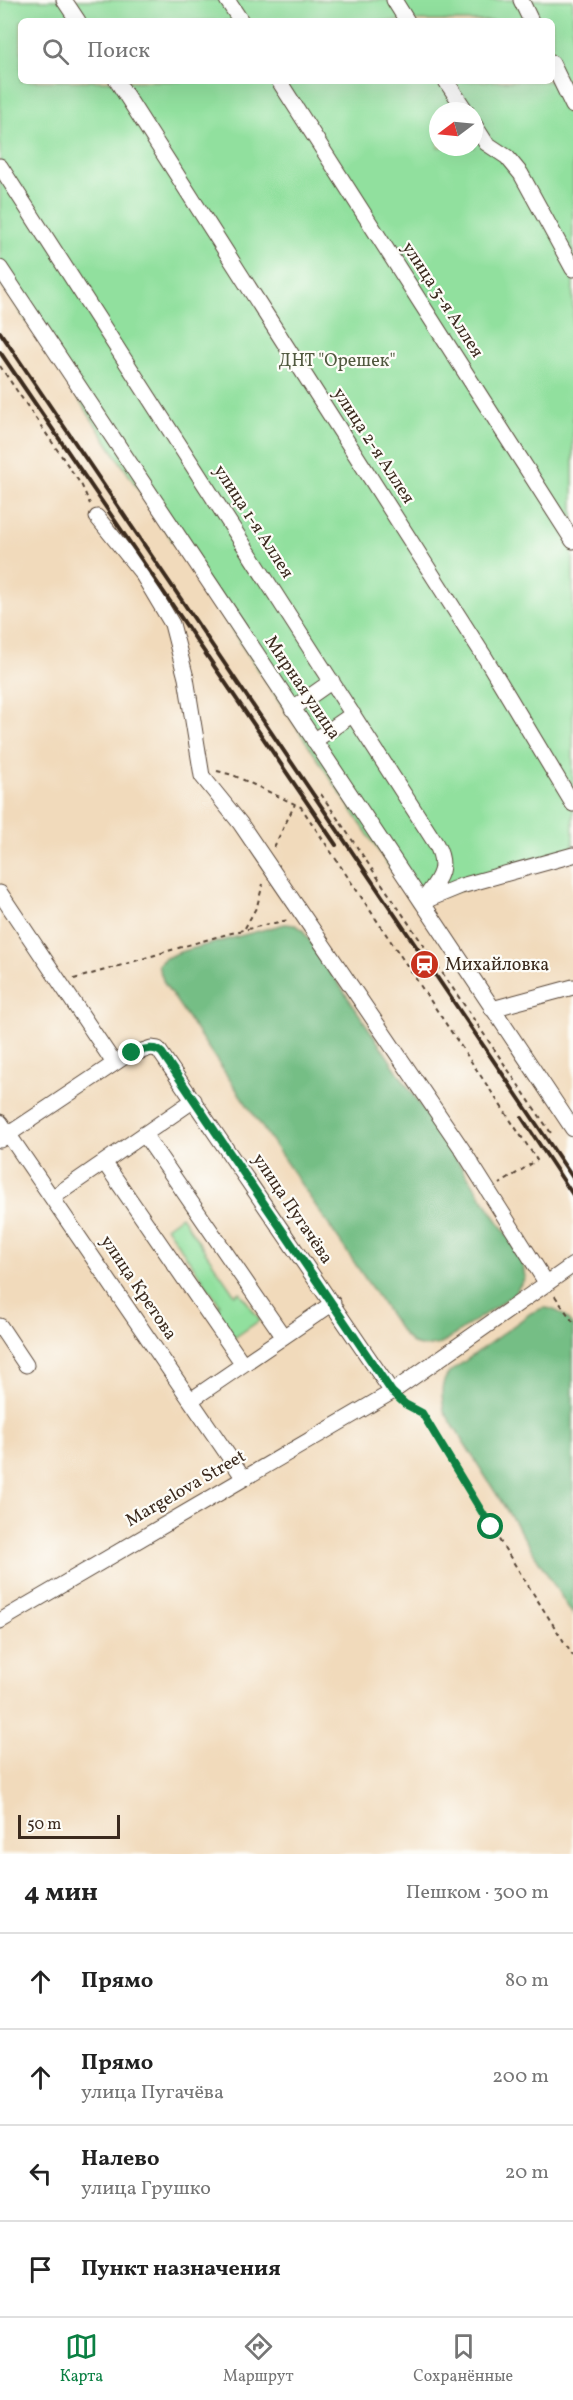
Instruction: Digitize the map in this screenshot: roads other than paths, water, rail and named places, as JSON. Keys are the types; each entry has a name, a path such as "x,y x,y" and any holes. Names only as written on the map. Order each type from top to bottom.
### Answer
{"street":[{"path":"64,0 76,18"},
{"path":"227,0 239,18"},
{"path":"394,0 405,18"},
{"path":"521,0 530,18"},
{"path":"555,69 573,106"},
{"name":"улица 2-я Аллея","path":"119,84 486,659 573,804"},
{"name":"улица 3-я Аллея","path":"281,84 573,541"},
{"path":"448,84 460,102"},
{"path":"483,138 486,143 507,157 521,174 573,269"},
{"name":"улица 1-я Аллея","path":"0,166 441,854 443,869 441,875 422,902"},
{"name":"Мирная улица","path":"0,268 573,1129"},
{"path":"97,517 141,572 172,624 190,696 199,767 206,783 240,824 267,863 489,1192 547,1284"},
{"path":"292,709 332,681"},
{"path":"314,741 353,714"},
{"path":"422,902 453,888 573,855"},
{"path":"0,893 114,1063 3,1132"},
{"path":"492,1009 573,987"},
{"name":"улица Пугачёва","path":"114,1063 132,1053 151,1048 158,1049 392,1392"},
{"path":"52,1198 194,1100"},
{"name":"улица Кретова","path":"3,1132 52,1198 243,1477"},
{"path":"144,1134 283,1336"},
{"path":"104,1162 243,1364"},
{"name":"Margelova Street","path":"0,1621 392,1392 573,1265"},
{"path":"191,1400 333,1303"},
{"path":"0,1326 26,1365"}],"railway":[{"path":"0,332 573,1178"},
{"path":"0,352 336,845"},
{"path":"522,1118 573,1195"}],"place":[{"name":"Михайловка","path":"424,965"}],"park label":[{"name":"ДНТ \"Орешек\"","path":"337,361"}]}
